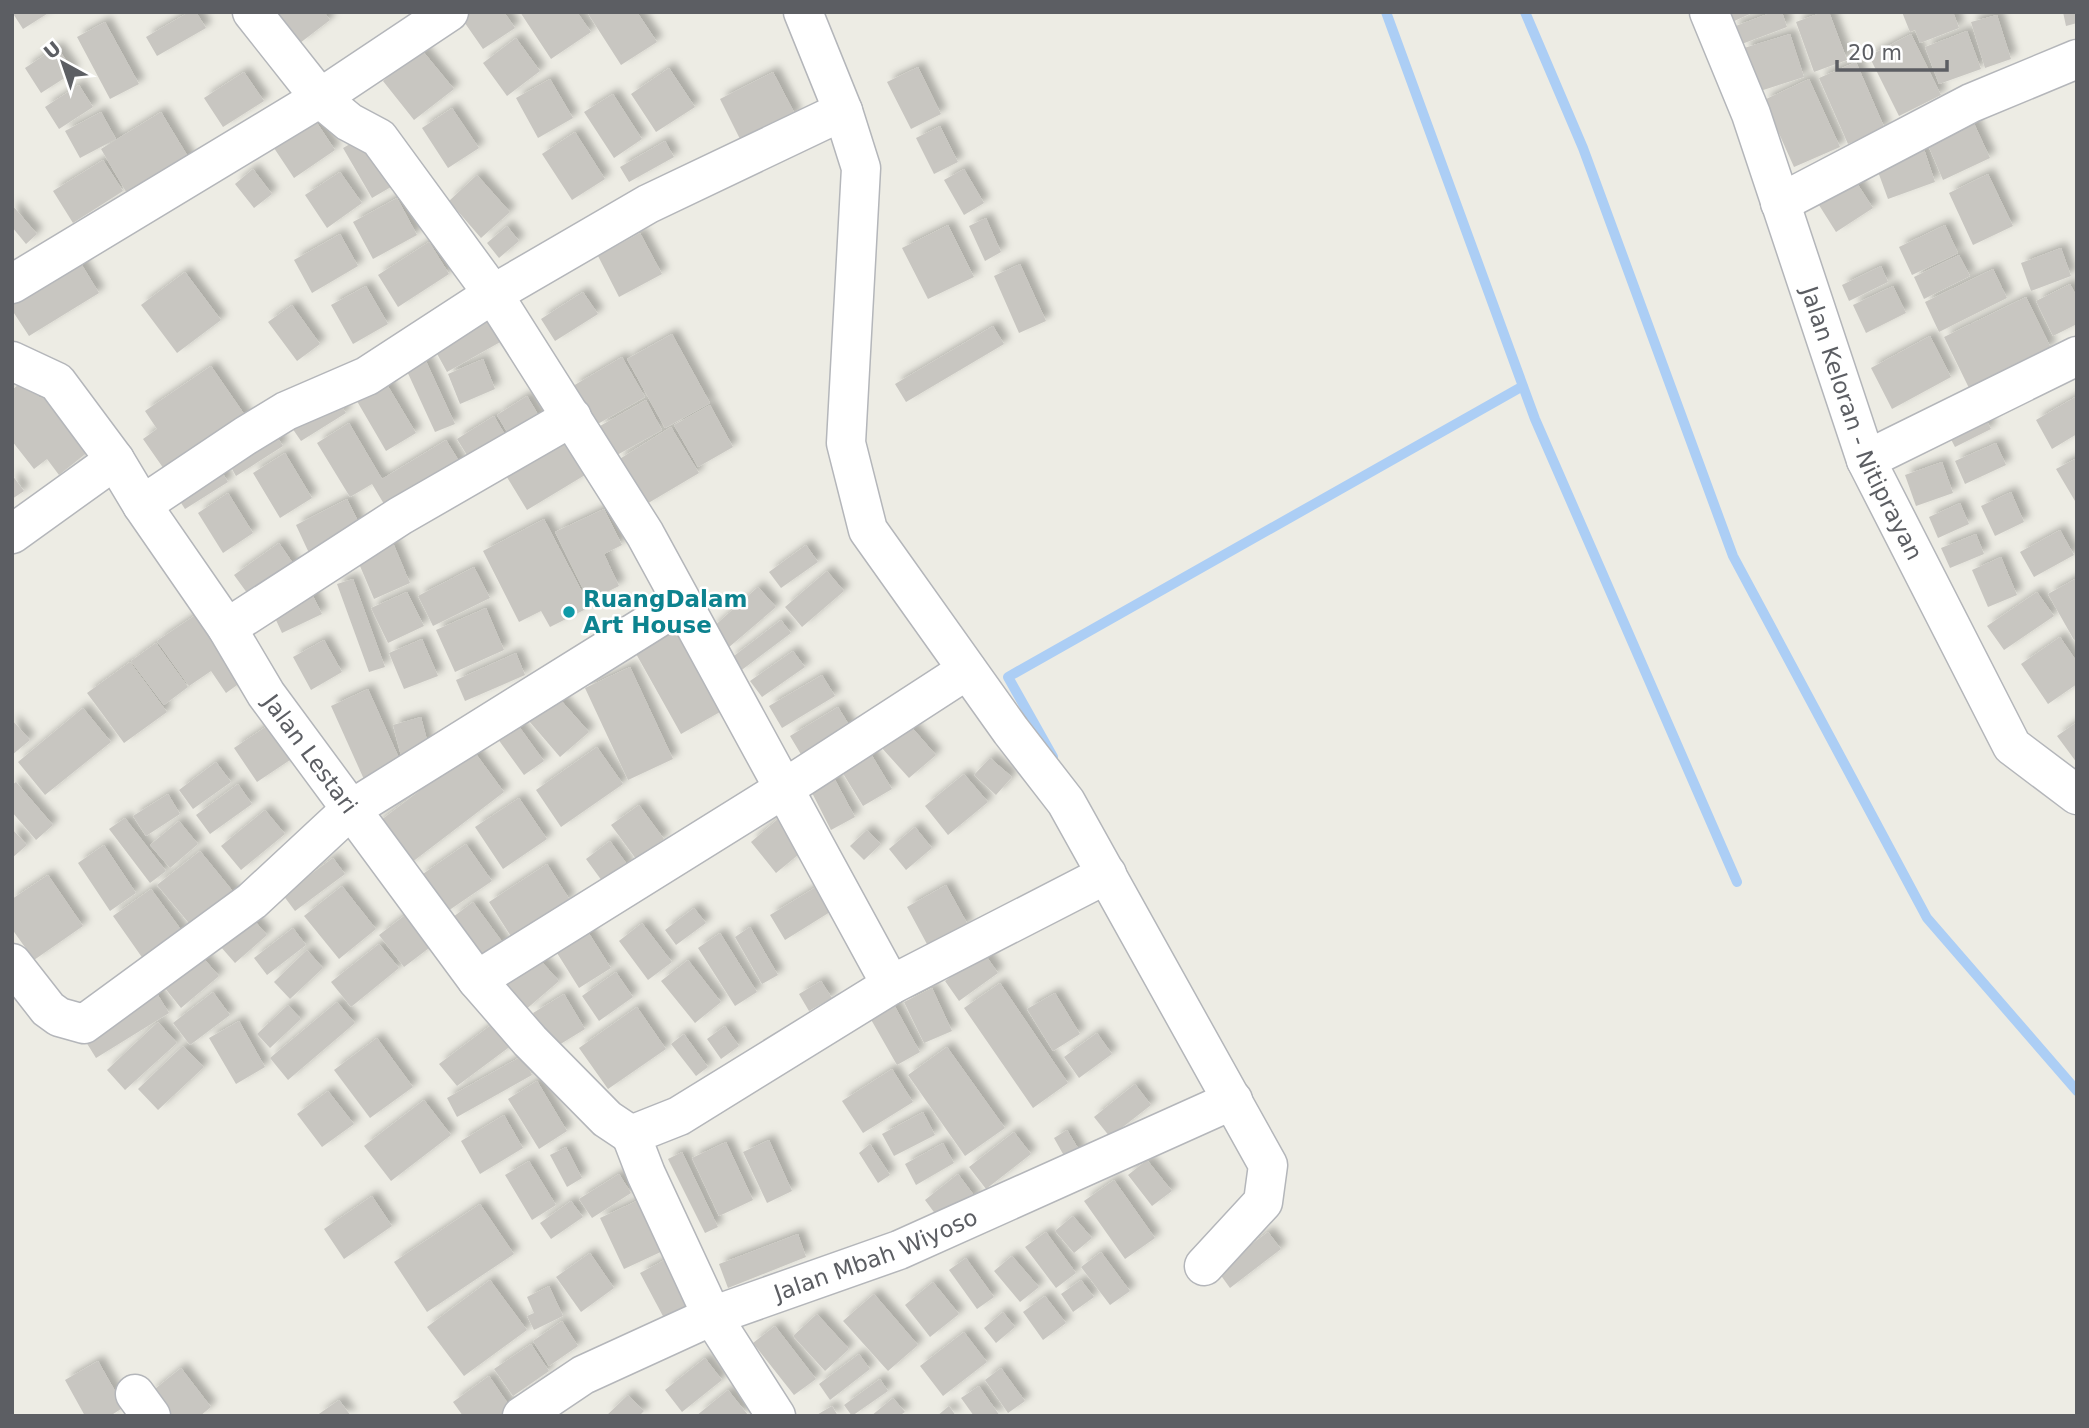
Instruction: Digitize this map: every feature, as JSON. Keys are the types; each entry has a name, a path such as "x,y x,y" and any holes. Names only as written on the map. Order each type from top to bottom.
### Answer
{"street":[{"path":"252,12 320,98 349,122 379,138 493,294 645,534 891,985"},
{"path":"12,284 320,98 449,12"},
{"path":"803,12 843,111 862,168 846,443 868,530 967,670 1066,802 1268,1165 1263,1202 1204,1266"},
{"name":"Jalan Keloran - Nitiprayan","path":"1709,12 1751,114 1866,460 2012,746 2077,795"},
{"path":"1780,203 1971,103 2077,59"},
{"path":"142,505 286,411 367,376 493,294 648,204 843,111"},
{"path":"1866,460 2077,356"},
{"name":"Jalan Lestari","path":"12,361 57,382 115,460 142,505 227,628 266,694 477,980 530,1041 607,1119 631,1135"},
{"path":"227,628 400,516 572,417"},
{"path":"12,534 115,460"},
{"path":"12,963 48,1009 59,1017 84,1024 252,901 350,810 682,603"},
{"path":"477,980 785,788 967,670"},
{"path":"776,1416 712,1316 646,1174 631,1135 679,1116 891,985 1107,874"},
{"name":"Jalan Mbah Wiyoso","path":"522,1416 583,1375 712,1316 899,1250 1233,1100"}],"building":[{"path":"12,12 50,12 23,29"},
{"path":"189,12 196,12 206,28 157,56 146,37"},
{"path":"277,12 324,12 330,20 300,43"},
{"path":"465,12 504,12 515,28 483,49 460,16"},
{"path":"520,12 577,12 591,32 551,59"},
{"path":"587,12 637,12 657,42 621,65"},
{"path":"1725,12 1754,12 1730,23"},
{"path":"1773,12 1782,12 1787,27 1739,45 1733,27"},
{"path":"1829,12 1847,60 1814,72 1796,22"},
{"path":"1902,12 1953,12 1959,28 1920,43 1915,30 1910,32"},
{"path":"2063,12 2077,12 2077,23 2066,26"},
{"path":"1997,15 2011,59 1985,68 1971,22"},
{"path":"105,22 139,84 110,99 77,37"},
{"path":"1967,31 1981,69 1939,84 1925,47"},
{"path":"1790,34 1804,77 1757,92 1744,48"},
{"path":"1911,34 1941,95 1899,116 1869,56"},
{"path":"516,38 540,71 507,96 483,63"},
{"path":"57,47 74,72 41,93 25,68"},
{"path":"421,49 454,89 414,120 383,81"},
{"path":"1856,62 1885,129 1848,144 1819,78"},
{"path":"918,67 941,114 911,129 887,82"},
{"path":"669,68 695,107 656,132 631,94"},
{"path":"244,72 264,101 223,127 204,98"},
{"path":"773,72 796,116 742,143 720,99"},
{"path":"550,79 573,118 538,138 516,98"},
{"path":"1809,79 1840,147 1794,167 1764,100"},
{"path":"79,85 93,107 59,129 45,107"},
{"path":"613,94 642,139 614,158 584,112"},
{"path":"452,108 479,148 448,168 422,128"},
{"path":"101,112 116,139 80,158 65,131"},
{"path":"161,112 193,165 132,202 101,149"},
{"path":"311,114 335,150 294,178 270,142"},
{"path":"1971,117 1990,158 1943,180 1925,138"},
{"path":"940,126 958,162 934,174 916,138"},
{"path":"575,132 605,179 572,200 542,154"},
{"path":"368,134 396,184 372,198 343,148"},
{"path":"1921,140 1935,182 1888,199 1873,158"},
{"path":"665,141 674,157 629,182 620,167"},
{"path":"103,160 123,191 73,223 53,191"},
{"path":"253,169 272,194 254,208 235,184"},
{"path":"964,169 984,203 964,215 944,180"},
{"path":"1849,171 1873,208 1836,232 1812,194"},
{"path":"340,172 362,203 327,228 305,195"},
{"path":"1988,174 2013,226 1973,245 1949,193"},
{"path":"477,175 510,212 481,238 449,201"},
{"path":"397,198 417,235 373,259 353,222"},
{"path":"12,205 37,234 26,244 12,227"},
{"path":"986,218 1001,252 985,261 969,226"},
{"path":"948,225 974,277 928,299 902,248"},
{"path":"1945,225 1958,253 1912,275 1899,247"},
{"path":"507,226 519,241 499,258 487,243"},
{"path":"640,233 662,274 619,297 598,256"},
{"path":"340,234 358,266 312,293 294,260"},
{"path":"429,242 449,274 398,307 378,275"},
{"path":"2061,248 2071,276 2031,291 2021,263"},
{"path":"1959,255 1970,276 1924,299 1914,277"},
{"path":"77,257 99,293 29,336 12,310 12,297"},
{"path":"1020,264 1046,321 1019,333 994,276"},
{"path":"1881,266 1888,282 1849,301 1842,285"},
{"path":"1993,269 2007,298 1939,332 1925,302"},
{"path":"185,272 221,320 177,353 141,305"},
{"path":"2070,284 2077,297 2077,324 2053,336 2036,301"},
{"path":"366,286 388,324 353,344 331,305"},
{"path":"1893,286 1906,313 1866,333 1853,305"},
{"path":"583,292 598,314 555,341 541,319"},
{"path":"2026,297 2051,348 1969,388 1944,337"},
{"path":"292,305 320,344 297,361 268,322"},
{"path":"485,311 502,341 447,372 430,341"},
{"path":"993,326 1004,344 906,402 895,384"},
{"path":"672,334 710,403 665,428 627,359"},
{"path":"1930,336 1951,377 1892,409 1871,368"},
{"path":"622,357 645,397 596,425 573,386"},
{"path":"425,359 455,424 435,432 406,369"},
{"path":"483,359 495,389 460,404 448,374"},
{"path":"211,366 251,424 166,472 143,439 157,429 145,411"},
{"path":"383,378 416,433 386,451 354,396"},
{"path":"25,379 40,398 54,387 99,443 59,475 47,459 34,469 12,441 12,390"},
{"path":"335,396 346,413 301,441 290,425"},
{"path":"527,396 546,428 516,447 497,415"},
{"path":"2077,396 2077,434 2052,449 2036,420"},
{"path":"646,400 662,430 617,455 600,426"},
{"path":"710,405 733,447 698,467 674,425"},
{"path":"1979,406 1991,429 1955,447 1943,424"},
{"path":"494,416 511,445 475,468 457,439"},
{"path":"349,423 382,479 446,440 467,474 393,519 372,484 350,497 317,443"},
{"path":"270,426 283,446 236,476 224,455"},
{"path":"671,427 699,473 645,505 618,460"},
{"path":"561,435 585,475 527,510 502,469"},
{"path":"1996,443 2006,465 1965,484 1955,461"},
{"path":"285,453 312,498 280,518 253,473"},
{"path":"2077,458 2077,500 2075,501 2056,469"},
{"path":"215,461 228,482 185,509 172,489"},
{"path":"1942,462 1953,493 1916,506 1905,475"},
{"path":"12,475 24,491 12,499"},
{"path":"2011,492 2024,522 1995,536 1981,506"},
{"path":"228,493 253,533 223,553 198,513"},
{"path":"347,499 361,527 309,553 296,525"},
{"path":"1960,503 1969,524 1938,538 1929,517"},
{"path":"604,509 622,545 604,554 619,586 589,601 555,532"},
{"path":"544,519 590,607 550,627 541,611 519,622 483,551"},
{"path":"2060,530 2074,555 2034,577 2020,552"},
{"path":"1976,534 1984,554 1950,568 1941,548"},
{"path":"279,543 297,569 253,601 234,575"},
{"path":"393,543 410,583 374,599 357,559"},
{"path":"806,545 818,562 781,588 769,572"},
{"path":"2001,557 2017,595 1988,607 1972,570"},
{"path":"474,567 490,598 433,626 418,596"},
{"path":"827,571 844,591 802,627 785,607"},
{"path":"2077,578 2077,639 2074,640 2048,594"},
{"path":"353,579 385,667 369,672 337,584"},
{"path":"758,587 776,607 728,648 711,629"},
{"path":"309,588 322,614 282,633 270,607"},
{"path":"407,592 424,626 388,643 371,608"},
{"path":"2037,592 2054,616 2004,650 1987,626"},
{"path":"486,608 504,650 455,672 436,630"},
{"path":"197,614 244,680 226,693 211,671 189,686 157,641"},
{"path":"781,620 791,633 739,672 730,659"},
{"path":"681,627 727,708 681,734 635,652"},
{"path":"2060,637 2077,662 2077,684 2048,704 2021,664"},
{"path":"422,639 438,676 404,689 389,653"},
{"path":"324,640 342,672 311,690 293,657"},
{"path":"156,643 188,687 164,705 131,661"},
{"path":"793,651 805,667 762,697 750,681"},
{"path":"516,653 525,675 465,701 456,680"},
{"path":"130,662 167,712 124,743 87,693"},
{"path":"630,667 673,759 628,780 585,688"},
{"path":"822,675 835,696 782,728 769,706"},
{"path":"368,689 404,769 367,786 331,706"},
{"path":"558,697 589,732 560,757 529,721"},
{"path":"838,707 857,738 808,766 790,736"},
{"path":"83,708 111,742 45,795 18,762"},
{"path":"421,717 429,748 401,756 393,725"},
{"path":"12,720 30,740 12,755"},
{"path":"515,721 544,761 524,775 495,735"},
{"path":"907,722 936,755 909,778 880,746"},
{"path":"2077,722 2077,763 2057,736"},
{"path":"270,724 293,758 257,782 234,748"},
{"path":"865,744 892,789 863,806 836,762"},
{"path":"597,747 623,784 561,827 536,790"},
{"path":"473,750 504,792 407,866 376,824"},
{"path":"990,758 1012,777 996,795 974,775"},
{"path":"216,762 231,782 193,809 179,790"},
{"path":"827,765 855,817 831,830 804,777"},
{"path":"964,774 988,802 948,835 925,806"},
{"path":"16,782 53,825 36,840 12,812 12,785"},
{"path":"238,784 252,804 210,834 196,815"},
{"path":"168,794 180,814 146,836 133,816"},
{"path":"519,798 547,839 503,869 475,827"},
{"path":"639,805 664,839 636,859 611,825"},
{"path":"265,810 285,834 241,870 221,846"},
{"path":"125,818 166,871 150,883 109,829"},
{"path":"778,819 804,850 776,873 751,842"},
{"path":"179,821 198,844 170,868 150,845"},
{"path":"915,827 932,848 906,870 889,849"},
{"path":"12,829 27,845 12,858"},
{"path":"867,830 881,844 864,860 850,846"},
{"path":"610,841 629,867 605,885 586,859"},
{"path":"466,844 492,881 445,913 420,876"},
{"path":"104,845 136,893 110,911 78,863"},
{"path":"200,851 240,900 198,934 157,885"},
{"path":"333,858 345,874 295,911 283,895"},
{"path":"547,864 570,900 512,938 489,902"},
{"path":"48,875 83,926 34,960 12,929 12,899"},
{"path":"946,885 968,925 928,946 907,907"},
{"path":"342,886 376,929 339,959 304,916"},
{"path":"816,887 830,912 785,940 770,915"},
{"path":"151,889 185,935 146,963 113,916"},
{"path":"473,902 506,947 486,962 453,917"},
{"path":"694,908 706,923 676,945 665,930"},
{"path":"245,910 267,935 235,963 213,938"},
{"path":"412,910 437,942 404,967 379,935"},
{"path":"642,923 672,962 648,980 619,941"},
{"path":"583,924 611,968 579,988 552,945"},
{"path":"750,927 778,975 762,984 735,937"},
{"path":"293,928 306,945 267,975 254,958"},
{"path":"720,933 757,992 735,1006 698,948"},
{"path":"379,944 399,968 351,1007 331,982"},
{"path":"307,950 323,968 290,999 274,982"},
{"path":"531,950 559,981 524,1011 497,980"},
{"path":"197,951 219,976 181,1008 160,982"},
{"path":"984,953 998,973 959,1001 945,981"},
{"path":"688,960 721,1002 695,1023 661,981"},
{"path":"616,972 633,997 599,1021 582,996"},
{"path":"821,981 832,998 809,1011 799,994"},
{"path":"1000,983 1068,1083 1033,1108 964,1008"},
{"path":"151,984 169,1013 96,1058 78,1029"},
{"path":"932,988 952,1031 924,1043 904,1002"},
{"path":"213,992 230,1015 190,1045 173,1023"},
{"path":"1055,993 1080,1034 1053,1051 1027,1009"},
{"path":"564,994 585,1029 554,1048 533,1013"},
{"path":"337,1002 355,1023 288,1080 270,1058"},
{"path":"893,1003 920,1052 897,1065 869,1016"},
{"path":"288,1005 301,1019 270,1048 257,1034"},
{"path":"637,1007 666,1049 608,1089 579,1048"},
{"path":"239,1021 265,1067 236,1084 209,1038"},
{"path":"158,1022 177,1043 125,1090 107,1070"},
{"path":"495,1022 512,1045 457,1086 439,1064"},
{"path":"725,1026 739,1046 721,1059 707,1039"},
{"path":"1097,1033 1112,1054 1079,1078 1064,1057"},
{"path":"684,1034 708,1067 696,1076 671,1044"},
{"path":"377,1038 413,1087 370,1118 334,1070"},
{"path":"183,1046 204,1067 158,1110 138,1089"},
{"path":"947,1047 1005,1128 965,1156 908,1075"},
{"path":"522,1056 532,1075 457,1117 447,1098"},
{"path":"892,1069 913,1102 863,1133 842,1101"},
{"path":"537,1081 567,1131 539,1149 508,1099"},
{"path":"1135,1084 1151,1105 1110,1137 1094,1117"},
{"path":"328,1091 354,1124 322,1147 297,1114"},
{"path":"424,1100 451,1135 391,1181 364,1146"},
{"path":"923,1112 935,1135 894,1156 882,1134"},
{"path":"504,1115 523,1148 480,1174 461,1141"},
{"path":"1067,1130 1081,1153 1067,1161 1054,1138"},
{"path":"1014,1132 1031,1154 986,1189 969,1167"},
{"path":"769,1140 792,1191 767,1203 743,1152"},
{"path":"726,1142 753,1200 719,1216 692,1158"},
{"path":"943,1143 954,1163 916,1185 905,1164"},
{"path":"870,1144 890,1175 878,1183 859,1153"},
{"path":"566,1147 582,1178 567,1187 550,1155"},
{"path":"682,1152 718,1227 705,1233 668,1159"},
{"path":"1147,1160 1172,1191 1152,1206 1128,1175"},
{"path":"529,1161 556,1205 532,1220 505,1175"},
{"path":"619,1174 631,1193 592,1218 579,1199"},
{"path":"958,1174 976,1198 942,1223 925,1200"},
{"path":"1114,1180 1155,1238 1125,1259 1084,1201"},
{"path":"372,1196 392,1226 344,1259 324,1229"},
{"path":"641,1199 665,1250 624,1269 600,1218"},
{"path":"571,1201 583,1217 551,1239 540,1223"},
{"path":"480,1204 514,1254 427,1312 394,1262"},
{"path":"1073,1216 1092,1238 1074,1253 1055,1231"},
{"path":"1046,1232 1076,1273 1056,1288 1025,1247"},
{"path":"1268,1232 1281,1249 1230,1288 1217,1270"},
{"path":"798,1234 806,1257 728,1288 719,1264"},
{"path":"1101,1252 1130,1291 1110,1305 1081,1267"},
{"path":"590,1253 614,1288 581,1312 556,1277"},
{"path":"674,1255 698,1300 664,1318 640,1273"},
{"path":"1012,1256 1039,1287 1020,1302 994,1271"},
{"path":"966,1258 994,1297 977,1309 949,1270"},
{"path":"490,1280 527,1330 464,1376 427,1327"},
{"path":"1081,1280 1094,1297 1073,1312 1061,1294"},
{"path":"933,1282 959,1314 930,1337 905,1305"},
{"path":"549,1286 563,1316 534,1330 527,1316 534,1313 527,1297"},
{"path":"874,1294 918,1345 888,1371 843,1321"},
{"path":"1045,1296 1066,1323 1043,1340 1023,1312"},
{"path":"1003,1312 1015,1327 996,1343 984,1328"},
{"path":"817,1314 849,1349 825,1371 793,1336"},
{"path":"562,1321 578,1346 549,1366 533,1341"},
{"path":"775,1326 816,1379 794,1395 753,1343"},
{"path":"964,1332 987,1362 943,1396 920,1366"},
{"path":"531,1344 549,1371 513,1396 494,1369"},
{"path":"859,1354 870,1369 830,1400 819,1384"},
{"path":"705,1358 722,1380 682,1412 665,1390"},
{"path":"98,1361 124,1407 110,1416 85,1416 65,1380"},
{"path":"181,1368 211,1407 200,1416 168,1416 150,1393"},
{"path":"1001,1368 1025,1401 1008,1413 985,1380"},
{"path":"489,1376 511,1408 500,1416 463,1416 453,1402"},
{"path":"880,1379 888,1391 852,1416 844,1405"},
{"path":"979,1386 1000,1416 974,1416 961,1398"},
{"path":"728,1390 748,1415 696,1416"},
{"path":"628,1395 644,1411 639,1416 606,1416"},
{"path":"893,1398 905,1412 899,1416 871,1416"},
{"path":"339,1400 351,1416 316,1416"},
{"path":"832,1406 838,1416 815,1416"},
{"path":"949,1406 956,1416 937,1416"}],"waterway":[{"path":"1386,12 1535,419 1737,882"},
{"path":"1525,12 1583,148 1733,556 1927,918 2077,1091"},
{"path":"1053,757 1008,677 1523,386"}],"place":[{"name":"RuangDalam Art House","path":"569,612"}]}
